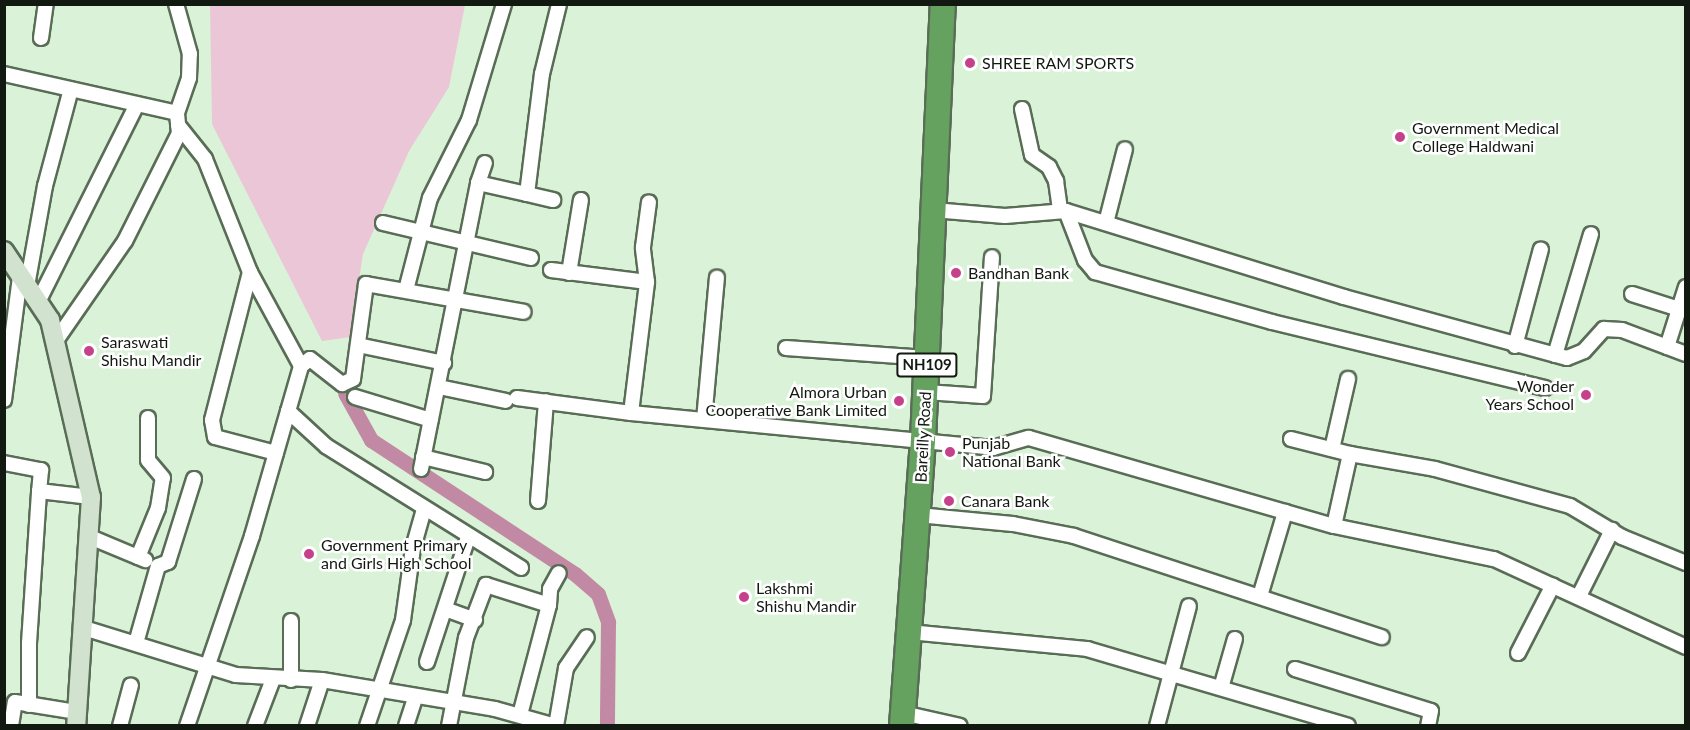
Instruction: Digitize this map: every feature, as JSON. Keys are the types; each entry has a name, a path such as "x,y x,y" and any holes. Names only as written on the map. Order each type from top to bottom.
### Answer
{"highway":[{"name":"Bareilly Road","path":"903,719 926,392 943,4"}],"street":[{"path":"41,38 46,4"},
{"path":"55,342 125,241 179,133 177,119 189,78 190,54 177,4"},
{"path":"405,290 430,198 469,120 504,4"},
{"path":"527,195 542,74 560,4"},
{"path":"4,74 137,104 177,119 205,159 250,272 301,366"},
{"path":"4,400 24,281 45,186 71,89"},
{"path":"38,302 137,104"},
{"path":"1022,109 1032,154 1052,174 1063,211 1085,260 1095,272 1272,322 1545,388"},
{"path":"1106,223 1125,150"},
{"path":"484,472 422,463 444,363 478,183 485,163"},
{"path":"478,183 553,200"},
{"path":"569,273 581,200"},
{"path":"631,413 647,282 643,247 649,202"},
{"path":"933,210 1005,216 1063,211 1515,346 1567,358 1584,351 1604,329 1622,330 1686,354"},
{"path":"383,223 531,258"},
{"path":"1555,355 1591,234"},
{"path":"1515,346 1541,249"},
{"path":"4,251 50,320 90,497 90,537 76,719 15,702 11,726"},
{"path":"926,392 983,396 992,257"},
{"path":"551,270 647,282"},
{"path":"250,272 212,420 215,437 276,453"},
{"path":"704,420 717,278"},
{"path":"186,726 211,665 301,366 310,359 342,384 353,379 366,284 524,312"},
{"path":"1667,347 1685,288"},
{"path":"1632,294 1679,309"},
{"path":"358,345 444,363"},
{"path":"786,348 927,358"},
{"path":"1332,449 1348,379"},
{"path":"439,387 511,399 546,401 631,413 999,448 1029,438 1334,526 1476,554 1579,596 1686,647"},
{"path":"355,397 431,420"},
{"path":"538,501 546,401"},
{"path":"288,411 326,446 468,537 521,568"},
{"path":"138,557 158,508 163,478 148,460 148,418"},
{"path":"1292,439 1350,454 1435,469 1570,506 1612,530 1686,563"},
{"path":"1334,526 1350,454"},
{"path":"4,463 40,470 29,643 29,705"},
{"path":"90,537 158,566 168,562 195,479"},
{"path":"39,491 90,497"},
{"path":"368,726 377,691 409,598 413,548 424,509"},
{"path":"1260,596 1285,512"},
{"path":"918,515 1013,524 1074,536 1382,636"},
{"path":"1579,596 1612,530"},
{"path":"427,662 468,537"},
{"path":"136,643 158,566"},
{"path":"520,715 549,605 550,589 559,573"},
{"path":"448,726 466,638 475,620 486,585 549,605"},
{"path":"1518,653 1553,585"},
{"path":"1156,726 1189,606"},
{"path":"445,609 475,620"},
{"path":"291,621 291,680"},
{"path":"84,628 211,665 236,675 273,679 322,680 415,698 495,709 556,726 566,668 586,637"},
{"path":"908,632 1087,649 1348,726"},
{"path":"1221,688 1235,639"},
{"path":"1295,669 1431,711 1428,726"},
{"path":"255,726 273,679"},
{"path":"307,726 322,680"},
{"path":"120,726 131,685"},
{"path":"406,726 415,698"},
{"path":"495,709 507,719 508,726"},
{"path":"903,719 960,726"}],"shaded area":[{"path":"210,4 465,5 449,87 409,151 363,254 350,337 322,341 212,124"}],"waterway":[{"path":"345,393 371,440 575,574 598,594 608,622 607,726"}],"place":[{"name":"SHREE RAM SPORTS","path":"970,63"},
{"name":"Government Medical College Haldwani","path":"1400,137"},
{"name":"Bandhan Bank","path":"956,273"},
{"name":"Saraswati Shishu Mandir","path":"89,351"},
{"name":"Wonder Years School","path":"1586,395"},
{"name":"Almora Urban Cooperative Bank Limited","path":"899,401"},
{"name":"Punjab National Bank","path":"950,452"},
{"name":"Canara Bank","path":"949,501"},
{"name":"Government Primary and Girls High School","path":"309,554"},
{"name":"Lakshmi Shishu Mandir","path":"744,597"}]}
